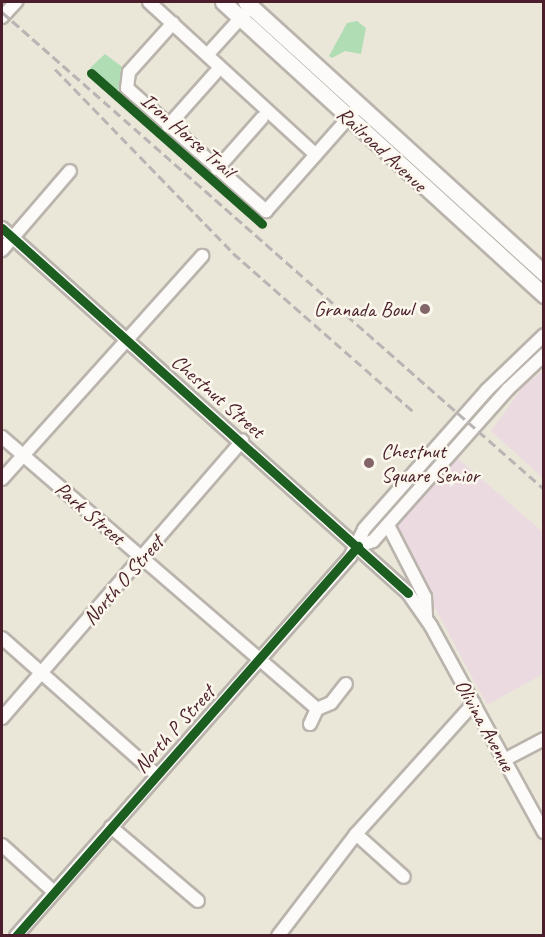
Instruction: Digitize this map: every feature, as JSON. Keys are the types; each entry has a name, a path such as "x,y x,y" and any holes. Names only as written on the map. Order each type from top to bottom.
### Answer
{"main road":[{"name":"Railroad Avenue","path":"223,2 246,9 543,295"},
{"name":"Railroad Avenue","path":"354,112 543,273"}],"street":[{"path":"2,16 16,2"},
{"path":"149,2 316,155"},
{"path":"208,54 246,9"},
{"path":"173,23 129,72 125,82 130,92 266,211 354,112"},
{"path":"168,126 215,73"},
{"path":"217,169 262,118"},
{"path":"2,250 70,171"},
{"name":"Chestnut Street","path":"2,228 358,546 408,593 426,618"},
{"path":"2,479 126,338 202,256"},
{"name":"North P Street","path":"16,936 358,546 364,529 487,390 543,335"},
{"name":"North P Street","path":"358,546 373,541 508,389 543,355"},
{"name":"Park Street","path":"2,437 317,709"},
{"name":"North O Street","path":"2,718 242,441"},
{"path":"388,525 425,597 426,618"},
{"name":"Olivina Avenue","path":"426,618 543,832"},
{"path":"2,638 157,775"},
{"path":"310,724 317,709 331,703 346,684"},
{"path":"281,934 356,834 474,703"},
{"path":"504,760 543,739"},
{"path":"111,827 198,901"},
{"path":"356,834 404,877"},
{"path":"2,845 54,892"}],"shaded area":[{"path":"543,371 543,478 491,431 524,385"},
{"path":"455,456 543,532 543,674 487,705 393,529"}],"green space":[{"path":"357,21 366,28 361,54 345,51 332,58 329,56 347,23"},
{"path":"105,54 125,69 122,88 115,91 90,68"}],"railway":[{"path":"2,12 544,489"},
{"path":"55,69 233,253 414,412"}],"cycle path":[{"name":"Iron Horse Trail","path":"91,73 262,224"},
{"path":"2,228 408,593"},
{"path":"16,936 358,546"}],"place":[{"name":"Granada Bowl","path":"425,309"},
{"name":"Chestnut Square Senior","path":"369,463"}]}
